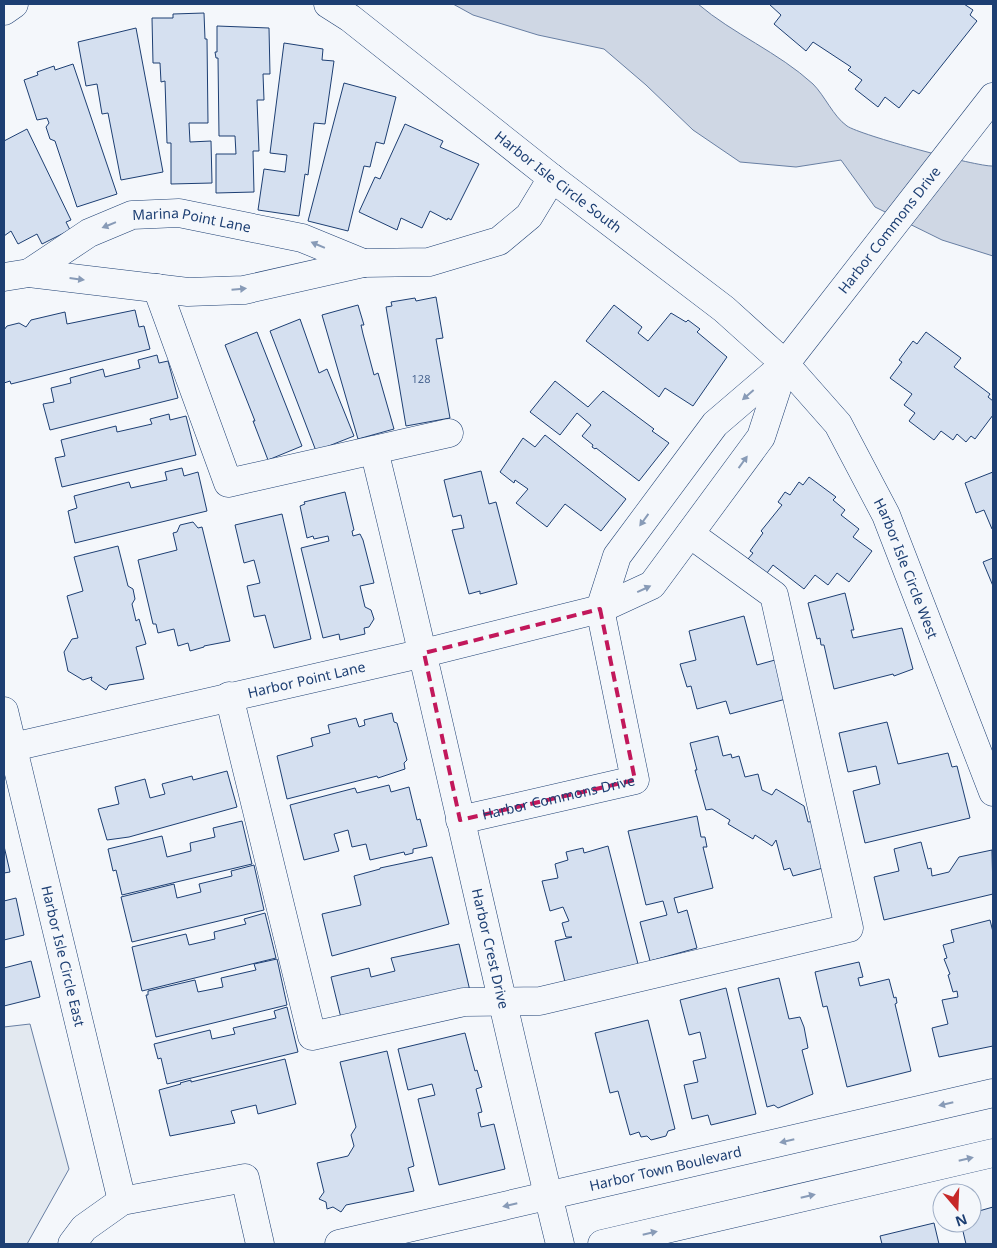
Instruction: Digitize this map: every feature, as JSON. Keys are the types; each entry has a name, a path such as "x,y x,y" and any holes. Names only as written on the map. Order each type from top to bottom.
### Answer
{"street":[{"path":"4,11 14,4"},
{"name":"Harbor Isle Circle South","path":"328,4 350,18 552,178 724,308 785,364"},
{"name":"Harbor Commons Drive","path":"460,820 635,780 600,610 617,556 715,424 785,364 993,97"},
{"name":"Marina Point Lane","path":"16,275 188,292 244,290 363,263 429,262 499,241 530,216 552,178"},
{"name":"Marina Point Lane","path":"16,275 89,233 132,215 179,213 302,238 363,263"},
{"path":"157,288 228,483 449,433"},
{"name":"Harbor Commons Drive","path":"600,610 652,585 761,437 785,364"},
{"name":"Harbor Isle Circle West","path":"785,364 838,424 886,515 993,792"},
{"name":"Harbor Crest Drive","path":"374,450 424,653 460,820 560,1244"},
{"path":"229,696 312,1036 464,1002 540,1000 849,928 774,595 690,534"},
{"name":"Harbor Point Lane","path":"12,747 424,653 600,610"},
{"name":"Harbor Isle Circle East","path":"4,711 122,1201"},
{"name":"Harbor Town Boulevard","path":"339,1244 993,1093"},
{"path":"602,1244 993,1153"},
{"path":"72,1244 84,1228 122,1201 245,1178 260,1244"}],"highlighted area":[{"path":"600,609 635,780 460,820 424,653"}],"shaded area":[{"path":"453,4 698,4 726,25 785,62 813,84 837,117 847,126 919,150 993,166 993,256 942,240 875,207 841,160 796,167 740,162 693,130 646,85 604,49 538,35 473,15"},
{"path":"30,1024 69,1169 27,1244 4,1244 4,1027"}],"building":[{"path":"769,4 964,4 973,10 970,15 977,21 919,94 913,90 899,108 885,97 878,107 855,89 862,80 848,70 851,67 813,42 806,51 774,24 781,15"},
{"path":"204,13 205,39 207,39 208,123 189,123 190,142 211,141 212,183 171,184 171,143 167,143 165,81 161,82 160,63 153,63 152,18 173,18 173,14"},
{"path":"217,26 269,28 270,74 263,74 264,100 257,100 259,151 253,151 254,192 216,193 216,154 236,154 235,136 219,136 218,58 216,58 215,52 217,52"},
{"path":"136,28 163,172 121,180 108,113 102,114 97,84 86,86 78,42"},
{"path":"284,43 323,49 322,60 334,61 325,124 314,123 308,175 305,174 299,216 258,210 264,169 285,172 287,155 270,153"},
{"path":"73,64 117,194 77,207 55,141 50,139 46,127 49,123 47,118 37,120 24,80 38,75 37,72 54,66 55,70"},
{"path":"344,83 396,97 384,144 376,142 370,167 364,166 348,231 308,221"},
{"path":"405,124 443,141 440,147 479,164 451,220 448,218 447,220 430,211 422,228 401,218 397,230 359,212 375,177 380,179"},
{"path":"27,129 71,220 66,222 70,230 42,244 37,234 18,244 11,231 4,236 4,141"},
{"path":"436,297 443,338 436,339 450,418 406,426 386,307 392,306 391,302 415,298 416,301"},
{"path":"358,305 364,325 361,325 363,334 374,375 378,373 394,429 358,439 322,315"},
{"path":"614,305 642,327 638,333 648,341 671,313 686,322 688,320 700,329 697,332 727,357 693,406 665,388 659,397 586,341"},
{"path":"135,310 139,327 144,326 150,349 11,384 10,381 4,383 4,330 7,326 19,323 26,327 31,320 65,312 67,324"},
{"path":"300,319 319,373 327,369 354,436 316,451 270,331"},
{"path":"257,332 302,446 268,460 225,345"},
{"path":"926,332 961,358 954,367 990,394 988,397 993,401 993,415 975,439 971,436 966,442 957,434 953,440 941,431 934,440 909,421 915,413 904,405 912,394 890,378 902,362 899,360 913,341 917,344"},
{"path":"157,355 159,363 168,361 178,398 50,430 43,404 54,402 51,388 71,383 70,378 103,369 105,377 140,368 138,360"},
{"path":"555,381 588,407 603,391 654,429 652,431 669,443 639,481 596,448 592,447 593,445 582,436 591,425 577,413 560,435 530,412"},
{"path":"169,414 170,420 186,416 196,455 62,487 55,458 65,456 61,440 116,426 117,432 152,424 150,419"},
{"path":"545,435 626,499 601,531 565,504 547,527 516,503 528,489 515,480 514,483 500,472 523,438 535,447"},
{"path":"182,468 184,476 198,472 207,511 75,543 68,511 77,508 74,496 129,482 131,488 167,480 165,472"},
{"path":"481,471 489,504 496,502 517,584 480,594 480,591 469,594 452,530 464,528 461,515 453,517 444,480"},
{"path":"993,472 992,529 984,510 976,513 965,483"},
{"path":"809,477 836,497 833,500 845,510 841,515 859,529 853,537 872,551 849,582 837,573 828,585 815,575 804,589 773,565 767,573 750,568 754,563 748,559 753,553 750,551 763,533 761,531 782,505 778,502 785,492 790,495 799,482 803,485"},
{"path":"345,492 354,530 352,531 353,536 360,534 363,540 374,583 360,586 365,607 371,610 374,619 369,627 364,628 365,634 340,640 339,634 323,638 301,548 329,541 328,536 314,539 313,536 307,538 300,506 305,504 304,502"},
{"path":"282,514 311,639 274,648 265,615 254,617 247,586 260,583 254,560 244,563 235,525"},
{"path":"193,522 198,528 202,527 230,641 190,651 188,643 178,646 174,629 158,633 156,624 153,624 138,560 177,550 173,533 177,532 180,525"},
{"path":"118,546 128,586 133,589 135,599 132,604 136,621 139,619 146,644 136,647 144,679 109,685 106,690 91,680 92,677 83,680 68,671 64,652 72,639 78,638 67,596 83,591 74,557"},
{"path":"993,558 993,586 983,562"},
{"path":"845,593 854,630 851,630 853,638 902,628 913,669 894,676 893,674 834,689 824,645 821,645 820,638 817,639 808,603"},
{"path":"744,616 757,665 775,660 786,699 730,714 726,701 697,709 691,686 687,687 680,664 696,660 689,631"},
{"path":"392,713 394,722 397,723 407,760 404,763 405,769 378,778 377,776 287,799 277,756 313,746 311,738 330,733 328,725 356,718 359,727 365,725 364,720"},
{"path":"887,722 898,764 948,753 952,767 957,766 970,818 865,843 853,791 880,784 876,766 848,772 839,733"},
{"path":"718,736 723,756 731,754 732,758 739,756 745,777 758,774 762,790 772,795 776,789 804,806 808,822 815,821 827,867 793,876 790,868 784,870 776,840 772,846 755,835 753,839 728,824 730,820 712,809 706,810 690,743"},
{"path":"227,771 237,807 129,837 107,840 98,809 119,804 115,787 145,779 150,798 165,794 162,784 192,776 193,780"},
{"path":"389,785 391,792 409,787 417,820 420,819 427,846 413,849 413,853 405,855 404,852 370,860 366,844 352,847 348,830 334,834 339,851 304,860 290,805 355,788 357,793"},
{"path":"697,816 701,837 705,837 707,847 703,847 713,888 674,898 678,913 687,910 697,948 650,961 640,922 667,915 663,901 646,905 628,831"},
{"path":"242,821 252,864 122,895 116,870 113,871 108,849 162,836 167,857 191,851 190,843 215,837 213,828"},
{"path":"921,842 928,869 931,868 932,876 949,872 959,857 992,850 993,894 884,920 874,877 899,871 894,849"},
{"path":"4,846 10,872 4,873"},
{"path":"608,846 638,964 565,982 555,941 572,937 566,937 562,923 569,921 563,907 550,911 542,881 558,878 555,864 568,860 566,852 583,848 584,853"},
{"path":"432,857 449,924 332,956 322,914 361,905 354,876 380,868"},
{"path":"254,865 264,910 132,942 121,897 174,884 177,898 201,892 199,884 232,876 231,871"},
{"path":"16,898 24,935 4,940 4,901"},
{"path":"265,913 276,958 142,991 132,947 186,934 189,945 215,939 214,932 246,924 244,919"},
{"path":"990,920 993,932 993,1046 939,1057 932,1028 948,1024 942,1000 958,997 957,991 953,992 948,975 950,974 944,959 947,958 943,945 954,942 951,930"},
{"path":"459,944 470,991 342,1022 331,977 369,968 371,977 395,971 391,958"},
{"path":"277,959 287,1005 156,1037 146,995 148,995 148,991 195,980 198,992 223,987 221,978 256,970 254,964"},
{"path":"31,961 40,997 4,1006 4,968"},
{"path":"859,962 863,977 858,978 860,986 889,979 894,998 896,997 897,1003 895,1004 911,1071 847,1087 827,1006 823,1007 815,972"},
{"path":"779,978 789,1019 800,1017 804,1027 808,1048 802,1050 813,1094 778,1108 774,1105 767,1107 738,988"},
{"path":"726,988 756,1114 711,1125 708,1115 692,1119 684,1085 698,1082 693,1061 706,1058 700,1032 689,1035 680,1000"},
{"path":"287,1007 298,1052 167,1084 161,1058 158,1059 154,1044 210,1030 212,1039 235,1034 233,1028 276,1018 274,1011"},
{"path":"648,1020 675,1129 668,1131 666,1136 651,1140 647,1136 641,1137 639,1132 630,1135 618,1091 610,1093 595,1033"},
{"path":"465,1033 475,1071 477,1070 482,1087 476,1089 482,1112 478,1113 481,1127 494,1124 505,1169 439,1185 418,1099 435,1095 432,1084 408,1090 398,1049"},
{"path":"387,1051 414,1166 408,1168 414,1191 346,1205 341,1212 333,1207 327,1209 326,1202 319,1199 324,1192 317,1163 348,1156 354,1146 351,1135 356,1127 340,1062"},
{"path":"285,1059 296,1104 258,1114 256,1105 231,1111 235,1123 170,1136 159,1090 191,1080 191,1082"},
{"path":"993,1207 993,1244 966,1244 963,1233 982,1233 982,1210"},
{"path":"932,1223 932,1233 936,1233 939,1244 882,1244 880,1236"}]}
